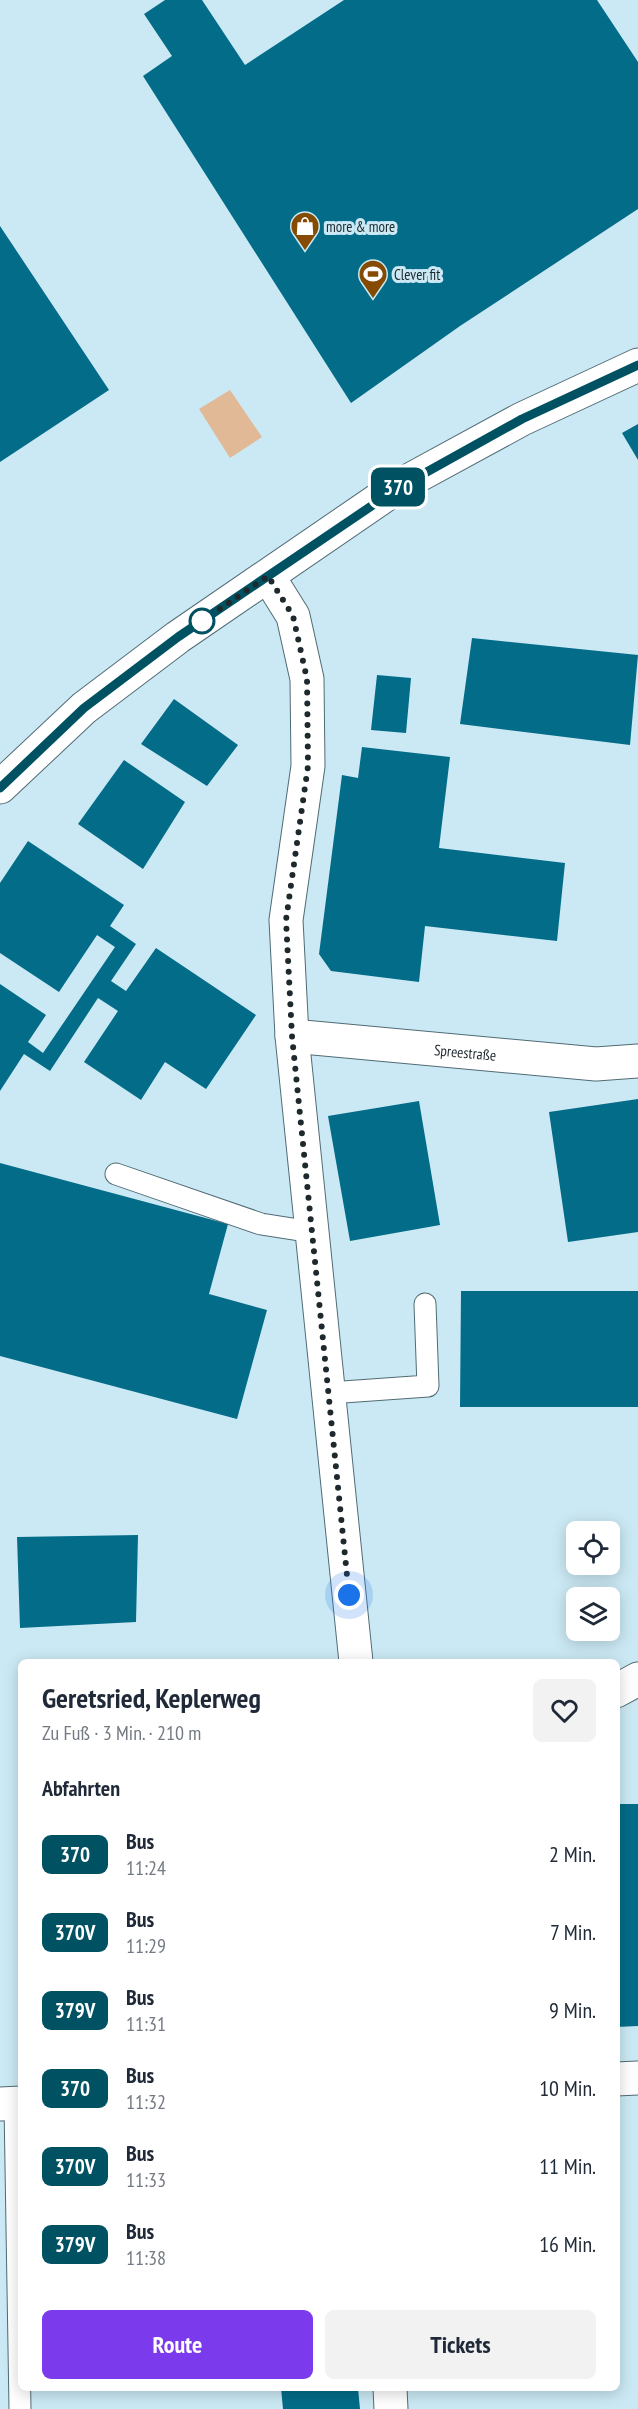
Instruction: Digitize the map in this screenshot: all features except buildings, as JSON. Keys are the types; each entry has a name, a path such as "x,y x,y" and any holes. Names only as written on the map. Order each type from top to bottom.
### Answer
{"street":[{"path":"0,788 84,708 178,637 398,488 522,419 638,365"},
{"path":"268,576 293,616 307,679 308,766 286,920 292,1036 356,1659"},
{"name":"Spreestraße","path":"292,1036 596,1064 638,1061"},
{"path":"620,1689 638,1678"},
{"path":"620,2079 638,2078"},
{"path":"390,2391 391,2409"}],"lane":[{"path":"116,1174 261,1224 312,1233"},
{"path":"328,1393 428,1386 425,1304"},
{"path":"12,2104 18,2333"},
{"path":"20,2391 20,2409"}],"shaded area":[{"path":"230,390 262,437 230,458 199,409"}],"bus line":[{"name":"370","path":"0,788 84,708 178,637 398,488 522,419 638,365"}],"place":[{"name":"more & more","path":"305,252"},
{"name":"Clever fit","path":"373,300"}],"route":[{"path":"202,621 268,576 293,616 307,679 308,766 286,920 292,1036 349,1595"}]}
